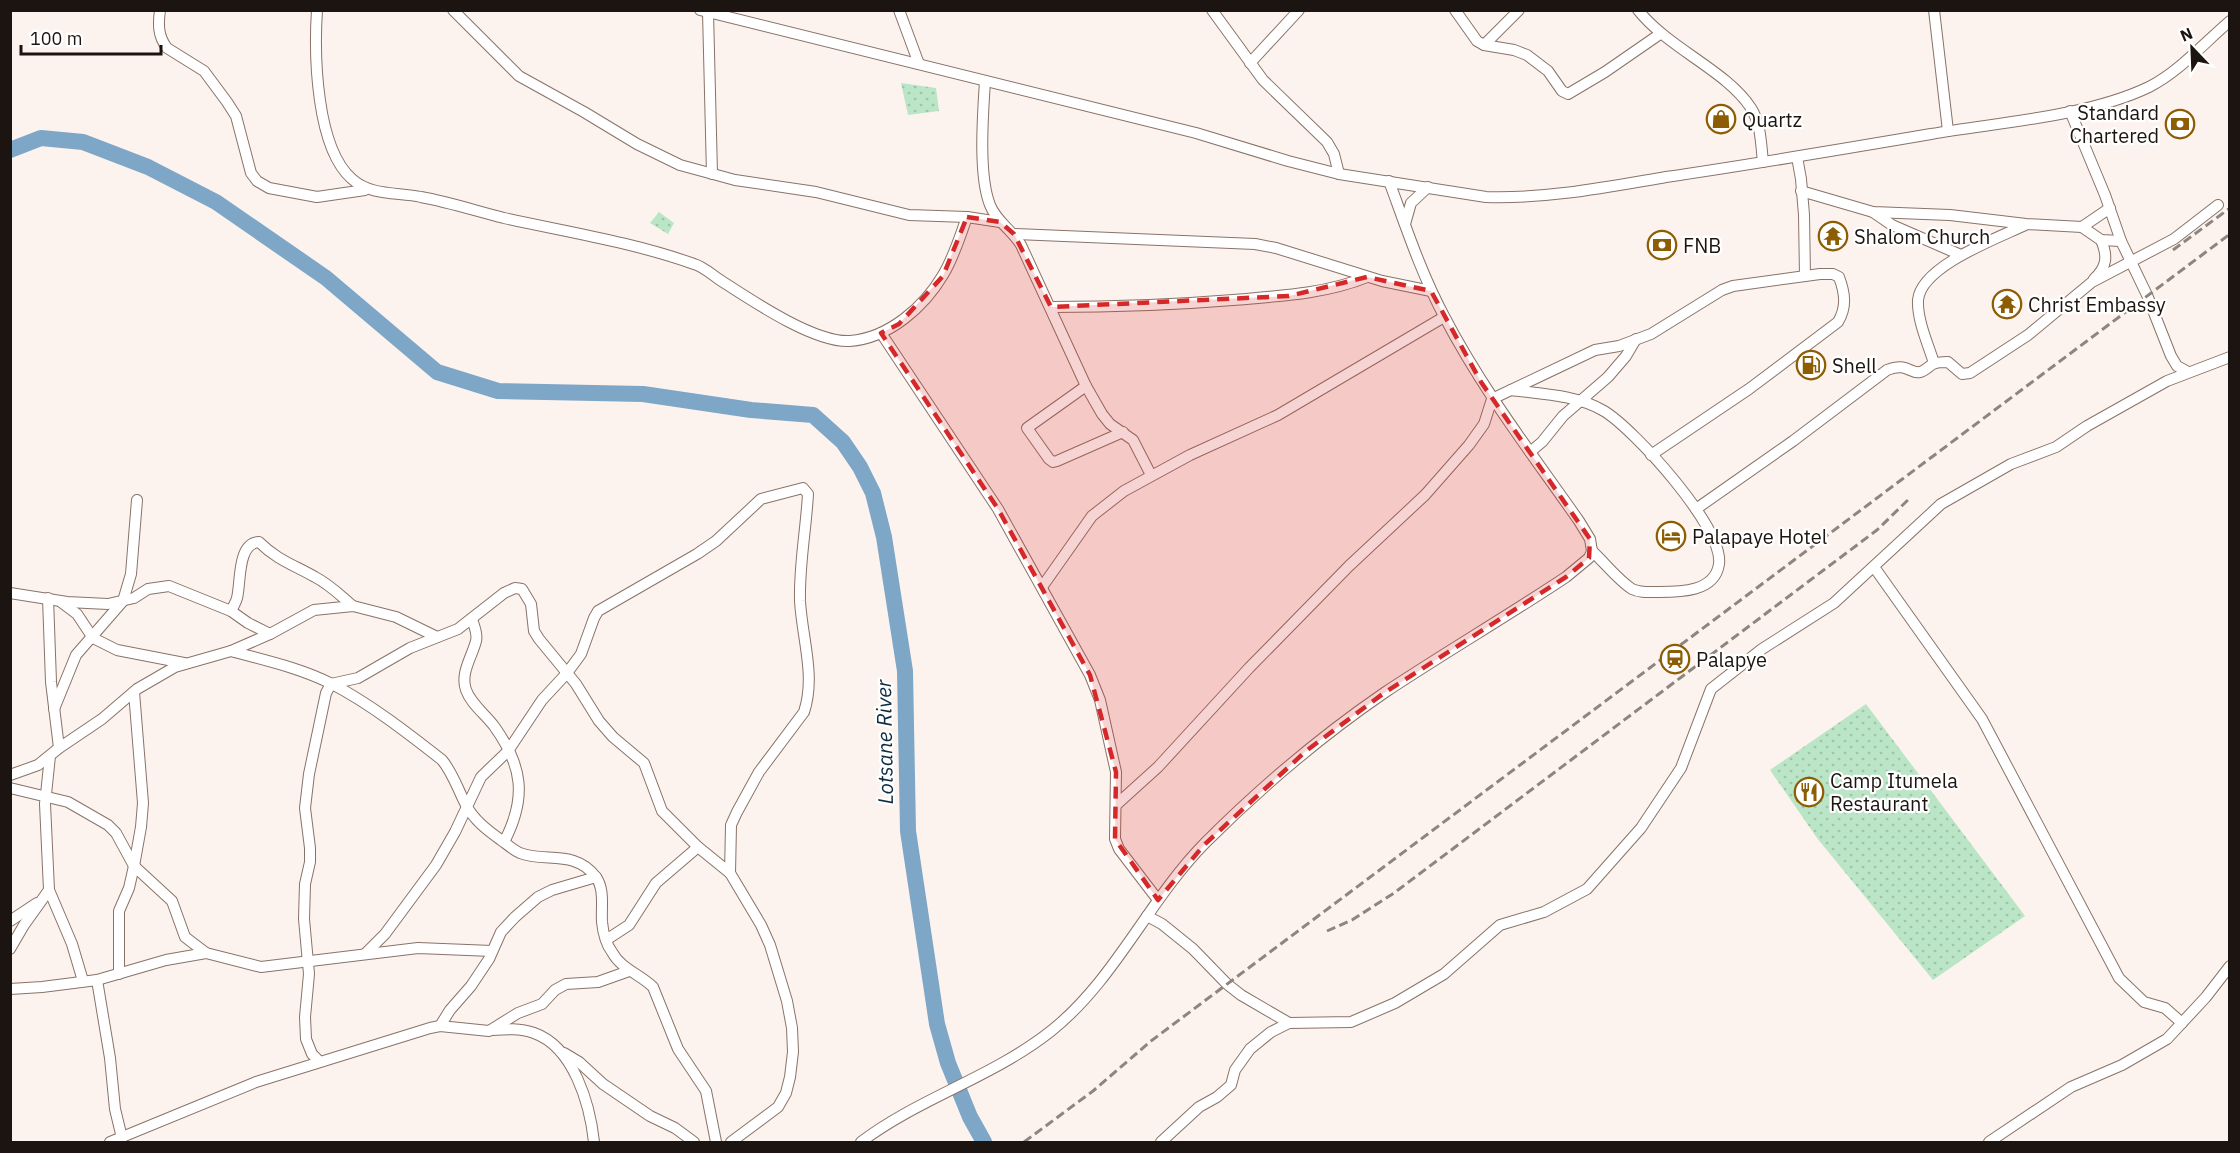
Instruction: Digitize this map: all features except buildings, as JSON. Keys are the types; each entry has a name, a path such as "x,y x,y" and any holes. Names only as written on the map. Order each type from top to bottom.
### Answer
{"street":[{"path":"160,10 158,25 163,43 167,48 204,71 236,116 251,173 257,181 269,188 316,197 365,190 421,197 504,218 610,240 695,264 792,324 838,341 852,341 881,333 898,324 927,297 943,276 968,216"},
{"path":"317,10 316,74 331,146 350,178 365,190"},
{"path":"453,10 519,76 637,144 680,165 764,185 816,192 909,215 968,216 1000,222"},
{"path":"899,10 919,64"},
{"path":"1212,10 1250,63 1282,100 1327,142 1334,154 1339,174"},
{"path":"1250,63 1299,10"},
{"path":"1455,10 1477,41 1484,45 1514,50 1527,55 1548,71 1562,91 1568,94 1660,34"},
{"path":"1484,45 1519,10"},
{"path":"1638,10 1660,34 1730,87 1751,108 1758,124 1763,162"},
{"path":"1934,10 1948,131"},
{"path":"712,174 704,11 1196,133 1339,174 1486,197 1516,198 1567,193 1797,158 2070,111 2121,98 2150,86 2174,70 2229,21"},
{"path":"985,81 982,117 985,181 990,205 1000,222 1014,234 1051,307 1086,386 1102,414 1133,440 1151,476"},
{"path":"2070,111 2110,208 2121,241 2171,356 2177,366 2188,372"},
{"path":"1797,158 1806,264 1805,276"},
{"path":"861,1143 887,1125 1024,1050 1073,1011 1100,981 1158,900 1203,845 1251,797 1384,693 1566,577 1589,558 1592,551 1590,539 1492,399 1444,317 1431,291 1389,182"},
{"path":"1405,225 1411,202 1428,187"},
{"path":"1696,509 1793,441 1887,370 1905,366 1922,372 1934,363 1948,362 1962,374 1970,374 2028,335 2092,282 2101,272 2106,261 2106,251 2101,240 2082,227 2026,224 1950,215 1873,212 1801,191"},
{"path":"2092,282 2174,239 2218,205"},
{"path":"2082,227 2110,208"},
{"path":"1873,212 1892,225 1960,255"},
{"path":"1934,363 1918,297 1928,279 1949,261 2026,224"},
{"path":"1014,234 1255,244 1368,277 1431,291"},
{"path":"2101,240 2121,241"},
{"path":"1116,805 1158,767 1249,668 1349,566 1425,495 1469,445 1484,424 1492,399 1595,350 1619,346 1651,334 1722,290 1733,286 1805,276 1833,274 1839,277 1845,303 1843,314 1838,322 1749,389 1651,454"},
{"path":"1051,307 1116,307 1289,296 1336,287 1368,277"},
{"path":"1042,587 1092,516 1124,491 1270,419 1444,317"},
{"path":"881,333 998,509 1090,675 1100,700 1116,772 1115,839 1119,849 1158,900"},
{"path":"1530,452 1542,442 1563,416 1582,402 1608,377 1626,356 1636,339"},
{"path":"1161,1143 1199,1107 1217,1097 1231,1085 1235,1070 1250,1049 1271,1032 1288,1023 1351,1022 1395,1003 1444,974 1500,925 1544,912 1587,889 1641,828 1681,768 1710,689 1762,649 1834,603 1941,504 2011,464 2056,447 2167,381 2229,357"},
{"path":"1086,386 1027,429 1049,459 1053,462 1057,461 1123,432"},
{"path":"1511,390 1582,402 1612,417 1665,468 1696,509 1714,541 1719,565 1713,578 1700,588 1681,592 1642,592 1631,588 1592,551"},
{"path":"365,954 392,926 436,865 481,777 508,751 542,700 567,674 581,654 598,610 697,554 716,541 761,499 803,488 808,494 802,550 800,601 810,686 807,704 804,712 759,772 736,812 731,825 730,873"},
{"path":"54,709 76,655 123,601 131,574 137,500"},
{"path":"231,611 237,600 242,561 250,545 255,542 259,542 273,556 285,563 316,577 353,606"},
{"path":"1874,567 1982,719 2119,978 2144,1002 2165,1008 2182,1023"},
{"path":"10,593 88,604 123,601 148,590 169,586 231,611 270,634"},
{"path":"331,684 358,678 410,648 458,629 504,593 516,588 522,589 531,604 534,631 607,731 641,759 662,811 698,847 730,873 761,925 770,945 787,1001 792,1028 793,1052 786,1093 778,1107 731,1143"},
{"path":"54,600 77,614 93,638 128,653 184,663"},
{"path":"54,600 48,638 55,752 46,796 46,894 72,944 83,981"},
{"path":"10,776 28,770 55,752 160,675 184,663 231,651 270,634 314,610 353,606 396,617 436,637"},
{"path":"472,619 476,642 463,678 465,689 469,697 495,727 515,765 520,781 520,796 514,823 504,842"},
{"path":"231,651 294,669 331,684 386,719 442,760 449,768 467,807 481,825 516,852 530,856 560,857 581,864 596,877 601,891 602,924 606,940 617,961 653,987 678,1049 706,1091 716,1143"},
{"path":"320,1062 312,1054 306,1040 308,962 304,907 310,848 304,808 323,702 331,684"},
{"path":"119,974 120,911 134,866 143,803 134,692"},
{"path":"10,788 68,802 108,825 116,833 134,866 169,898 184,937 206,953 261,967 418,948 492,951"},
{"path":"606,940 629,925 656,883 698,847"},
{"path":"440,1026 450,1010 471,986 501,932 508,924 538,897 552,890 596,877"},
{"path":"10,921 46,894"},
{"path":"10,949 46,894"},
{"path":"1146,916 1162,924 1193,949 1240,995 1288,1023"},
{"path":"11,988 42,987 98,980 166,960 206,953"},
{"path":"1989,1143 2071,1087 2122,1065 2167,1039 2206,997 2229,966"},
{"path":"489,1031 518,1013 542,1004 555,990 566,984 598,982 629,971"},
{"path":"98,980 120,1140"},
{"path":"111,1143 256,1082 440,1026 489,1031 511,1028 534,1033 579,1062 603,1084 650,1116 675,1128 694,1143"},
{"path":"559,1050 572,1069 579,1086 592,1121 594,1143"}],"highlighted area":[{"path":"967,217 1000,222 1014,234 1051,307 1289,296 1367,277 1431,291 1481,382 1590,539 1589,558 1566,577 1384,693 1306,751 1204,845 1158,900 1115,839 1116,772 1090,675 998,509 881,333 899,324 943,276"}],"green space":[{"path":"901,83 936,88 939,111 908,115"},
{"path":"659,212 674,223 668,234 650,223"},
{"path":"1866,704 2025,916 1933,980 1817,838 1770,770"}],"waterway":[{"name":"Lotsane River","path":"10,150 41,138 83,142 148,167 216,202 326,278 437,372 498,391 643,394 751,410 813,415 843,442 860,467 873,493 884,537 905,671 908,831 937,1024 948,1063 970,1117 984,1142"}],"railway":[{"path":"2173,250 2230,208"},
{"path":"1024,1142 1093,1091 1151,1041 2230,234"},
{"path":"1327,931 1352,920 1394,893 1877,530 1910,498"}],"place":[{"name":"Quartz","path":"1721,119"},
{"name":"Standard Chartered","path":"2180,124"},
{"name":"Shalom Church","path":"1833,236"},
{"name":"FNB","path":"1662,245"},
{"name":"Christ Embassy","path":"2007,304"},
{"name":"Shell","path":"1811,365"},
{"name":"Palapaye Hotel","path":"1671,536"},
{"name":"Palapye","path":"1675,659"},
{"name":"Camp Itumela Restaurant","path":"1809,792"}]}
